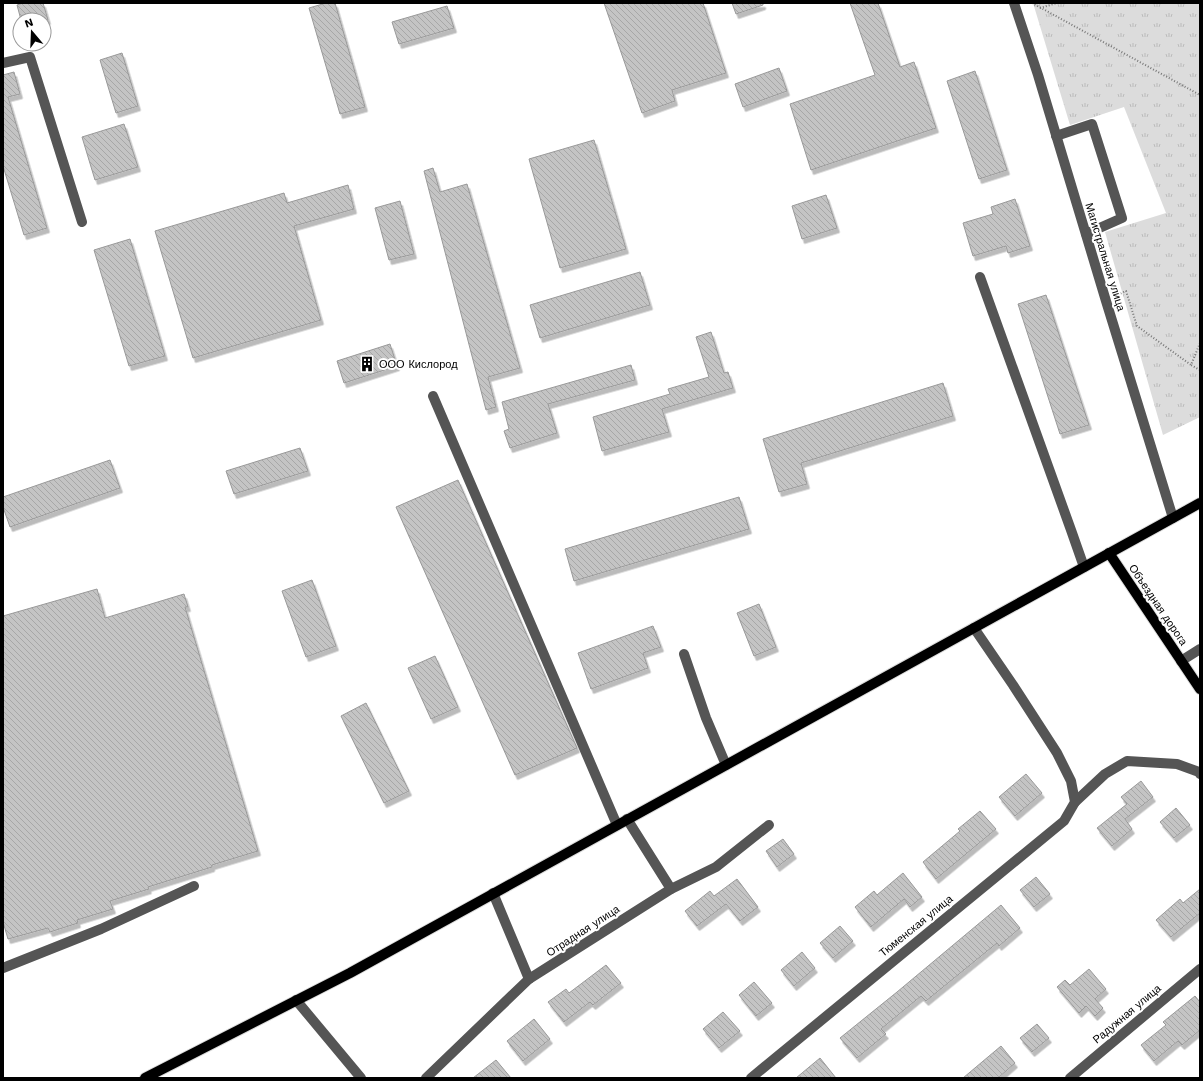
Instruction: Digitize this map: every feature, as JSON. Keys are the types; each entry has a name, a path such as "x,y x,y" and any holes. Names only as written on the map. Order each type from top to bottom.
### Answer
{"main road":[{"path":"145,1078 350,973 1200,503"},
{"name":"Объездная дорога","path":"1109,553 1200,689"}],"street":[{"name":"Магистральная улица","path":"1014,3 1174,518"},
{"path":"3,63 30,57 82,222"},
{"path":"1056,136 1092,124 1122,218 1086,234"},
{"path":"980,277 1084,567"},
{"path":"433,396 617,825"},
{"path":"974,628 1013,685 1056,753 1071,781 1075,802"},
{"path":"1181,661 1200,649"},
{"path":"684,654 706,718 726,765"},
{"name":"Тюменская улица","path":"751,1078 1064,820 1075,802 1105,774 1127,761 1177,764 1199,772 1200,774"},
{"path":"627,819 671,888"},
{"name":"Отрадная улица","path":"426,1078 529,979 671,888 716,868 769,825"},
{"path":"3,968 100,930 194,886"},
{"path":"493,893 529,979"},
{"name":"Радужная улица","path":"1070,1078 1200,969"},
{"path":"296,1000 362,1078"}],"path":[{"path":"1032,3 1200,95"},
{"path":"1040,8 1057,3"},
{"path":"1106,301 1126,291 1137,326 1200,370"},
{"path":"1191,365 1200,343"}],"green space":[{"path":"1033,3 1200,3 1200,417 1163,435 1105,232 1166,213 1124,107 1070,125"}],"building":[{"path":"23,3 43,3 46,12 19,12 17,5"},
{"path":"326,3 335,3 365,107 340,114 309,8"},
{"path":"604,3 703,3 726,73 672,90 675,101 642,113"},
{"path":"732,3 763,3 763,5 736,14"},
{"path":"850,3 878,3 900,67 914,62 936,128 811,170 790,104 875,75"},
{"path":"447,6 454,28 399,44 392,22"},
{"path":"122,53 138,106 116,113 100,60"},
{"path":"779,68 787,91 743,107 735,84"},
{"path":"975,71 1007,170 979,179 947,81"},
{"path":"14,72 20,94 8,97 47,228 24,235 3,166 3,75"},
{"path":"124,124 138,167 95,180 82,137"},
{"path":"594,140 626,249 560,268 529,159"},
{"path":"433,168 440,192 467,184 520,368 488,377 496,407 486,410 424,171"},
{"path":"348,185 354,209 294,226 321,320 193,358 155,231 284,193 287,203"},
{"path":"826,195 837,228 802,239 792,206"},
{"path":"1015,199 1030,246 1008,253 1006,246 973,256 963,223 993,214 991,207"},
{"path":"400,201 414,254 389,260 375,208"},
{"path":"130,239 165,356 129,366 94,250"},
{"path":"640,272 650,305 540,338 530,305"},
{"path":"1046,295 1089,425 1060,434 1018,304"},
{"path":"711,332 724,373 728,372 733,388 662,409 669,432 602,451 593,417 670,394 668,389 709,377 696,337"},
{"name":"ООО Кислород","path":"390,344 397,366 344,383 337,361"},
{"path":"631,365 635,380 548,404 557,433 510,448 504,431 509,429 502,402"},
{"path":"943,383 953,416 801,463 807,484 779,492 763,439"},
{"path":"300,448 308,471 234,494 226,471"},
{"path":"110,460 120,488 10,527 3,507 3,497"},
{"path":"458,480 577,748 515,775 396,507"},
{"path":"739,497 749,529 574,581 565,549"},
{"path":"312,580 336,646 306,657 282,591"},
{"path":"97,589 105,618 184,594 188,607 185,607 258,851 212,865 212,867 148,887 149,889 110,901 113,909 77,920 78,923 50,932 48,928 8,939 3,922 3,616"},
{"path":"759,604 776,647 754,656 737,613"},
{"path":"653,626 661,647 643,653 648,668 591,689 578,653"},
{"path":"435,656 458,707 431,719 408,668"},
{"path":"366,703 409,791 384,803 341,716"},
{"path":"1026,774 1042,793 1015,816 999,797"},
{"path":"1141,781 1153,797 1125,819 1132,829 1112,846 1097,828 1127,804 1121,797"},
{"path":"1176,808 1190,825 1174,838 1160,822"},
{"path":"980,811 996,829 936,879 923,862 960,831 958,829"},
{"path":"783,839 794,854 777,867 766,851"},
{"path":"903,873 922,897 910,907 904,899 871,927 855,907 874,891 877,895"},
{"path":"1036,877 1050,894 1034,907 1020,890"},
{"path":"737,879 758,907 740,921 726,904 697,926 685,911 710,891 714,896"},
{"path":"1200,889 1200,913 1171,937 1156,920 1180,899 1183,903"},
{"path":"1001,905 1020,928 999,946 997,943 926,1001 921,996 881,1029 886,1034 857,1058 840,1038"},
{"path":"840,926 853,941 833,958 820,943"},
{"path":"802,952 815,968 794,986 781,970"},
{"path":"606,965 621,983 593,1005 590,1002 564,1022 548,1002 566,989 569,993"},
{"path":"1089,969 1106,989 1095,999 1103,1008 1095,1016 1086,1006 1079,1013 1057,987 1065,980 1070,985"},
{"path":"754,982 772,1003 756,1016 739,995"},
{"path":"1195,996 1200,1002 1200,1030 1182,1045 1178,1041 1154,1061 1141,1045 1166,1025 1163,1022"},
{"path":"723,1012 740,1031 719,1048 703,1029"},
{"path":"534,1019 550,1039 523,1061 507,1041"},
{"path":"1037,1024 1049,1038 1032,1052 1020,1038"},
{"path":"1001,1046 1015,1063 998,1078 963,1078"},
{"path":"820,1058 836,1078 796,1078"},
{"path":"496,1060 511,1078 473,1078"}],"place":[{"name":"ООО Кислород","path":"367,364"}]}
